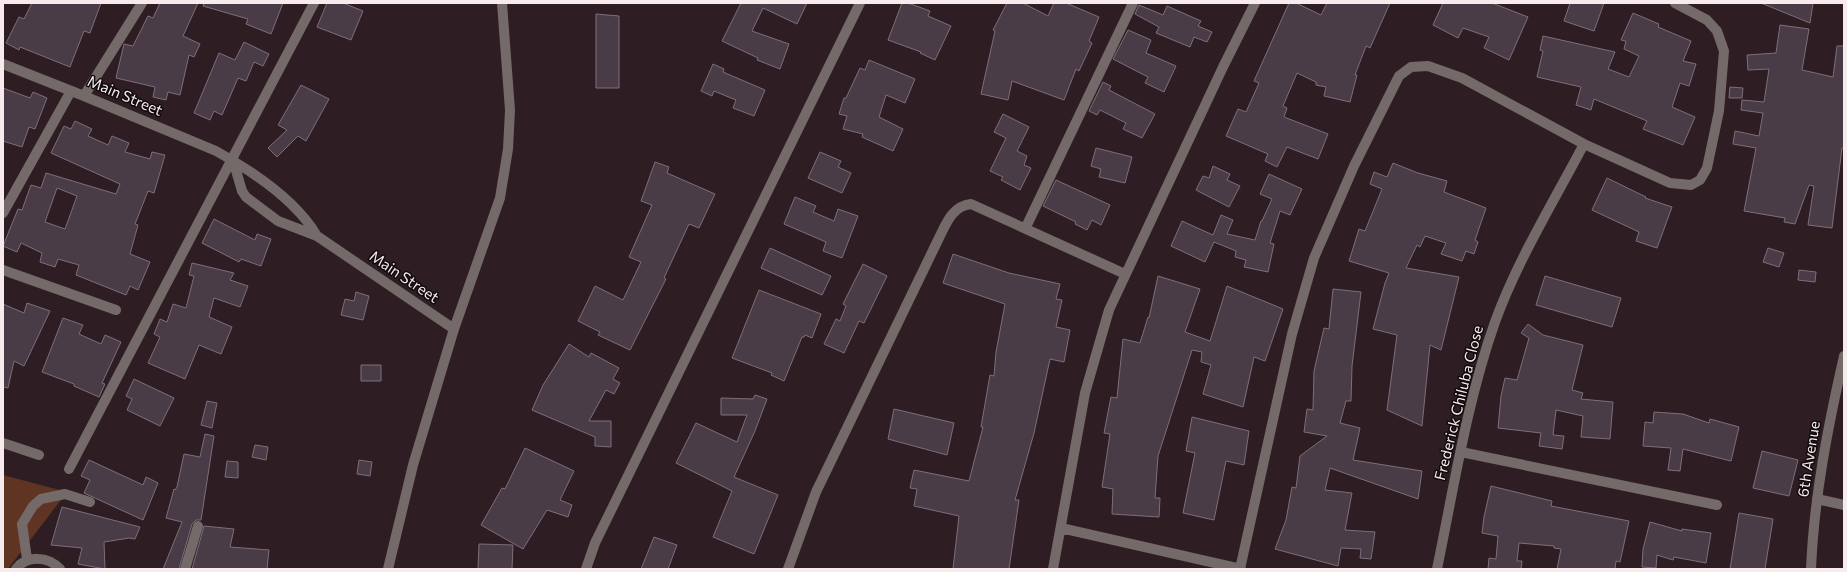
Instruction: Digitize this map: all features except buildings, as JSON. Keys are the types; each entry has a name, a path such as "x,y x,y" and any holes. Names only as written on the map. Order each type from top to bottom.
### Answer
{"street":[{"path":"84,96 142,3"},
{"path":"70,469 314,3"},
{"path":"388,569 414,464 454,329 500,198 508,149 510,110 502,3"},
{"path":"586,569 595,543 860,3"},
{"path":"1026,227 1133,3"},
{"path":"1053,569 1086,393 1109,310 1223,67 1255,3"},
{"path":"1061,528 1240,569 1292,334 1314,258 1354,166 1399,76 1412,67 1428,66 1462,78 1584,144 1670,183 1682,186 1691,185 1700,180 1707,168 1719,111 1724,51 1717,31 1707,20 1675,3"},
{"name":"Main Street","path":"3,64 216,151 233,160 299,211 317,236"},
{"path":"3,213 72,91"},
{"name":"Frederick Chiluba Close","path":"1437,569 1477,381 1495,322 1514,277 1584,144"},
{"name":"Main Street","path":"233,160 242,191 246,197 278,222 317,236 454,329"},
{"path":"788,569 816,492 934,247 954,211 962,205 971,204 1026,227 1125,274"},
{"path":"3,270 116,310"},
{"name":"6th Avenue","path":"1811,569 1817,499 1826,441 1844,356"},
{"path":"3,443 39,456"},
{"path":"1461,452 1717,505"},
{"path":"27,559 22,524 33,506 41,499 65,494 90,502"},
{"path":"1817,499 1844,505"},
{"path":"185,569 198,526"},
{"path":"16,569 27,559 43,559 56,565 60,569"}],"shaded area":[{"path":"3,475 67,492 8,569 3,569"}]}
